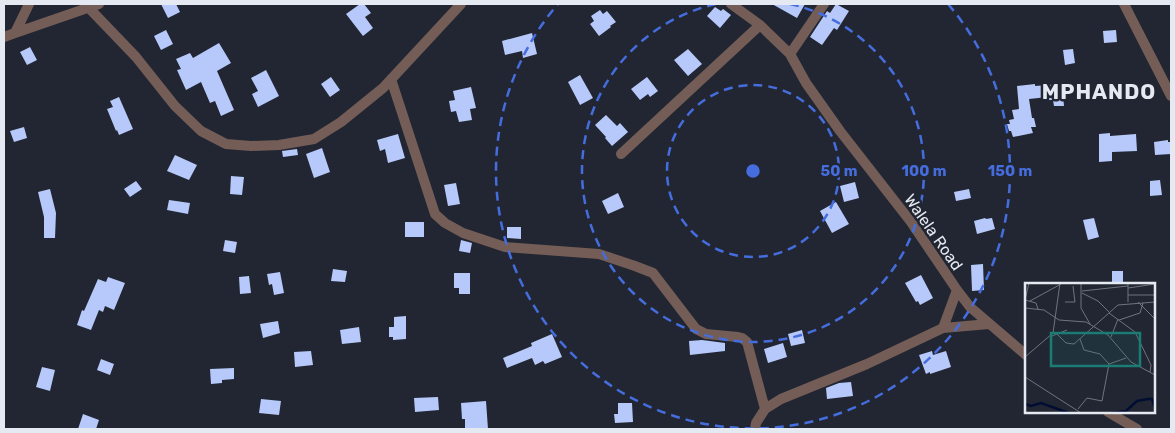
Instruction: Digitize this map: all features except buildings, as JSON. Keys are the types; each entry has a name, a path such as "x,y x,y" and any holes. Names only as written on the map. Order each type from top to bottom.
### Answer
{"street":[{"path":"15,33 29,4"},
{"path":"4,37 94,6 175,106 201,132 226,144 250,146 278,144 314,139 341,122 382,88 461,4"},
{"name":"Walela Road","path":"731,4 760,24 790,54 806,82 840,131 911,222 970,307 1025,354"},
{"path":"790,54 824,4"},
{"path":"1124,4 1171,96"},
{"path":"621,154 760,24"},
{"path":"391,79 435,214 445,223 463,233 506,246 598,254 635,266 652,274 696,329 706,334 742,338 746,342 764,409"},
{"path":"943,328 957,290"},
{"path":"755,429 756,423 764,409 781,399 867,364 943,328 989,324"},
{"path":"1110,413 1137,429"}],"district":[{"name":"MPHANDO","path":"1099,92"}]}
